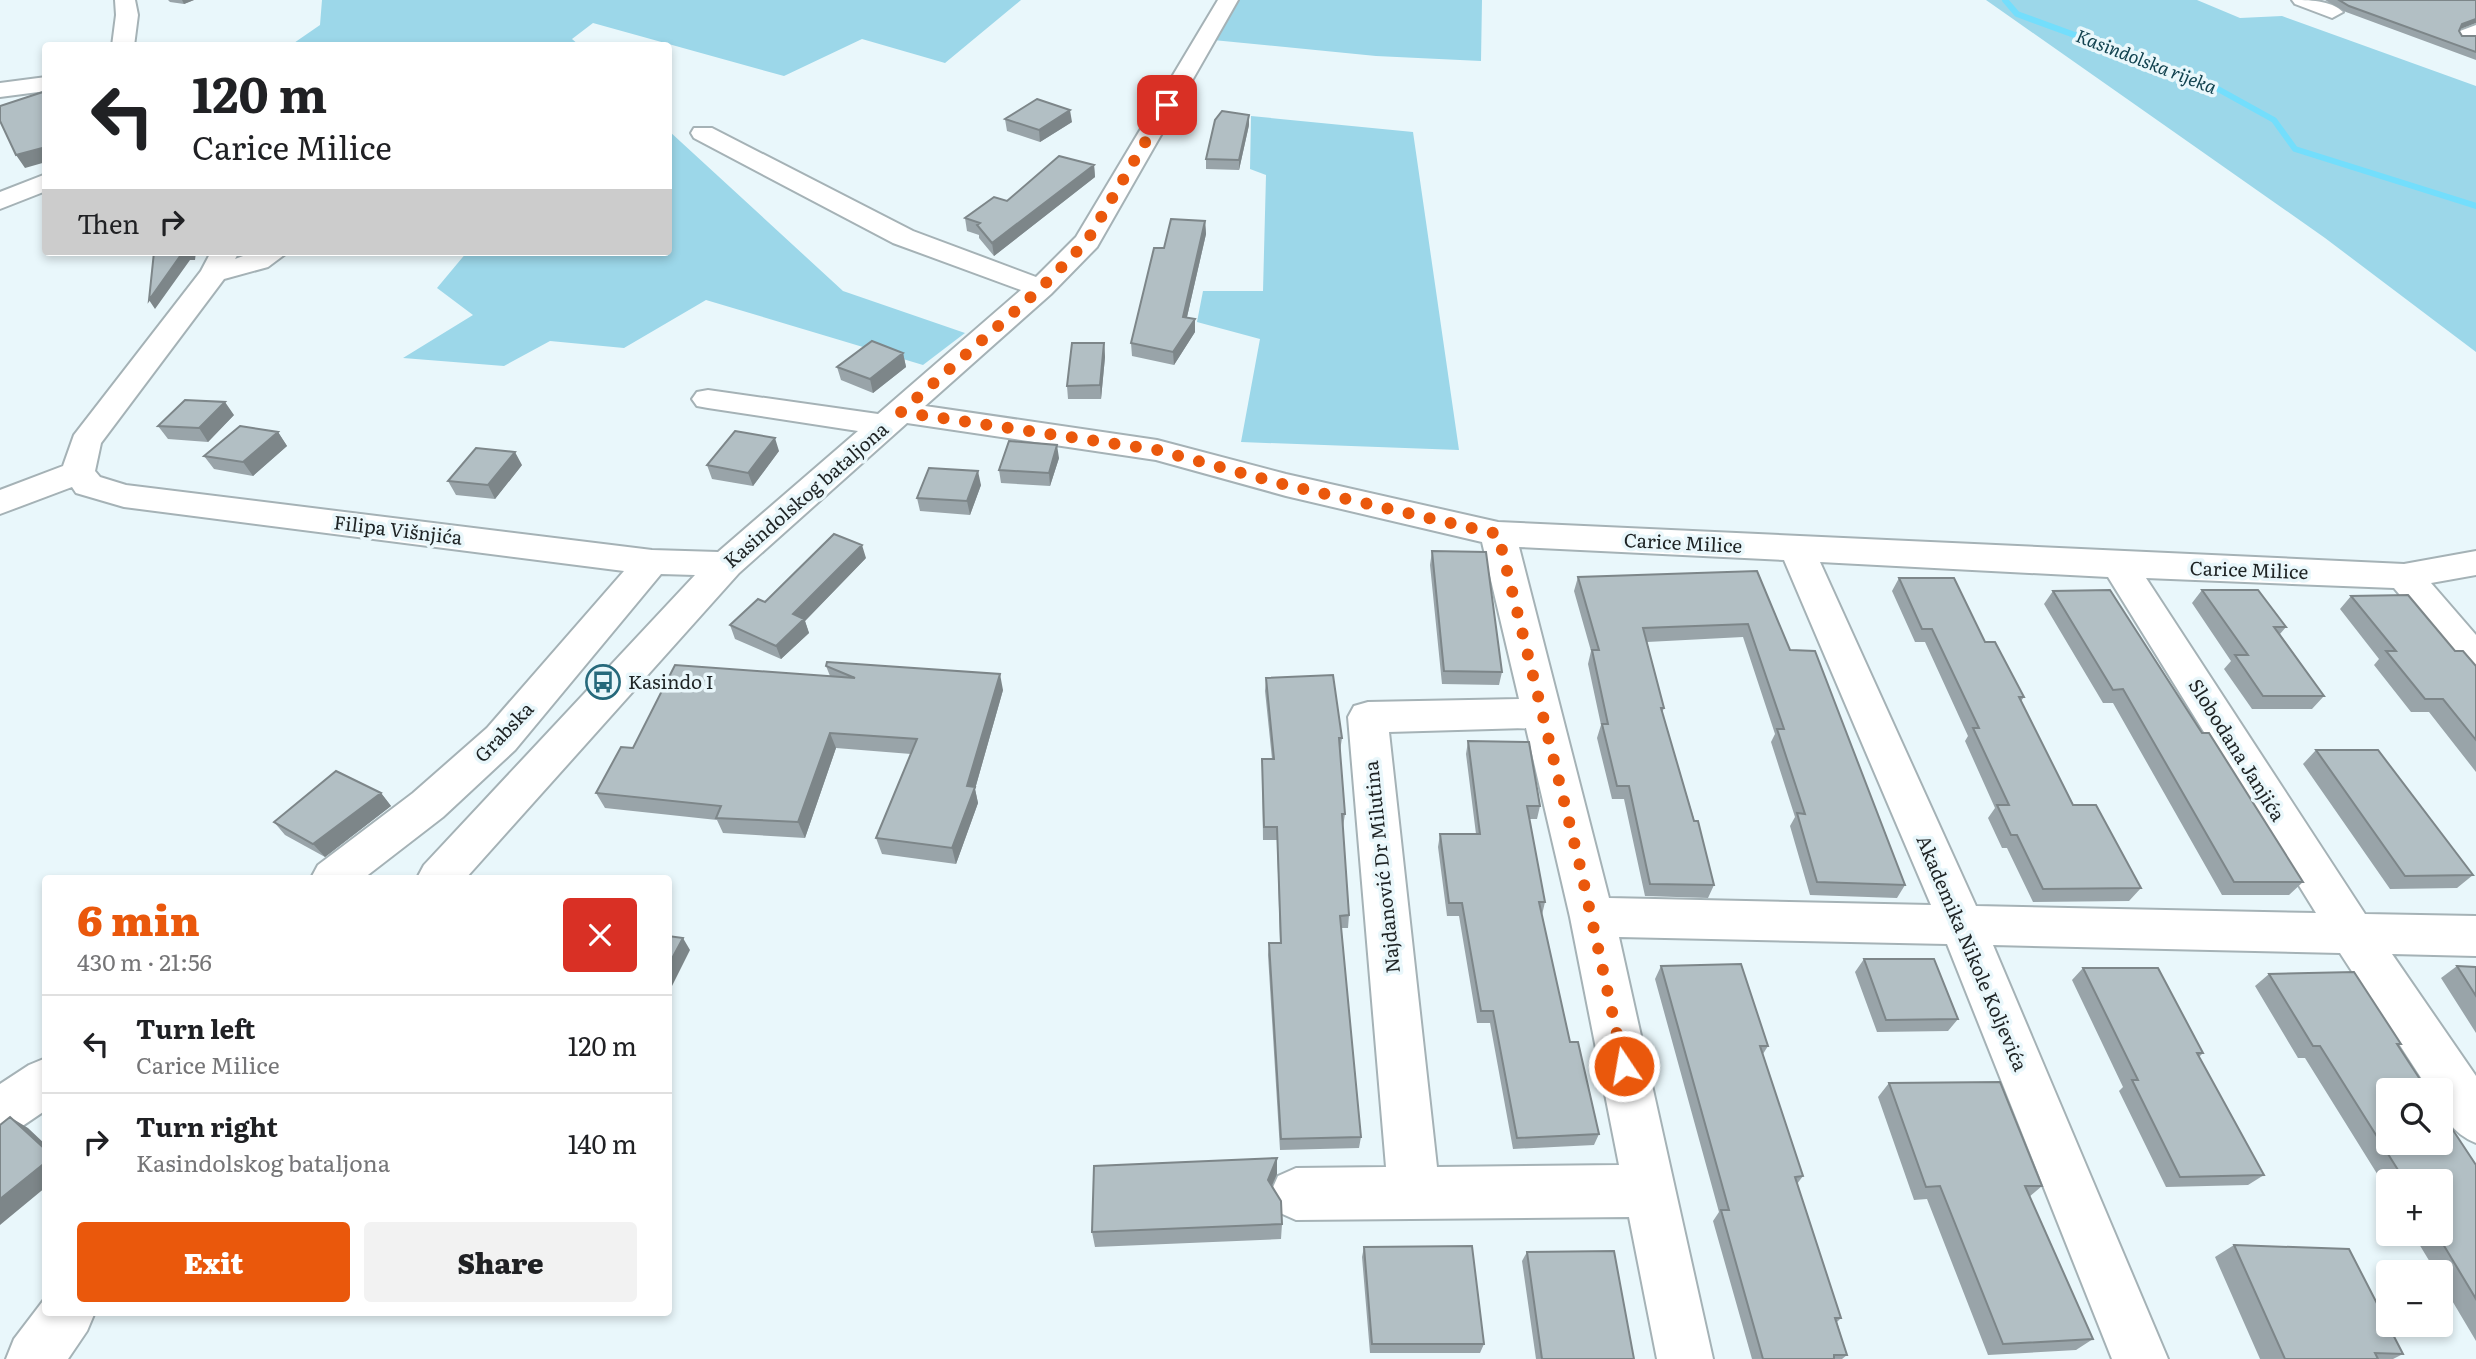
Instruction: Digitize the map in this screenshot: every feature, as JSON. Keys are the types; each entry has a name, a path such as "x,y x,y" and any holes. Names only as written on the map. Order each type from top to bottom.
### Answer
{"street":[{"path":"123,42 127,15 125,0"},
{"name":"Kasindolskog bataljona","path":"442,875 726,564 1041,288 1087,241 1228,0"},
{"path":"2302,0 2332,12"},
{"path":"0,90 42,85"},
{"path":"703,133 903,237 1041,288"},
{"path":"0,201 42,184"},
{"path":"0,503 78,472 85,442 220,262 258,261 267,256"},
{"name":"Carice Milice","path":"708,399 1157,450 1286,485 1498,534 2119,565 2404,576 2476,563"},
{"name":"Filipa Višnjića","path":"78,472 88,485 124,496 652,562 726,564"},
{"path":"1498,534 1592,917 1685,1359"},
{"name":"Akademika Nikole Koljevića","path":"1797,549 1962,925 2140,1359"},
{"name":"Grabska","path":"337,875 428,805 501,739 652,562"},
{"name":"Slobodana Janjića","path":"2119,565 2354,935 2476,1119"},
{"path":"2404,576 2476,660"},
{"name":"Najdanović Dr Milutina","path":"1414,1193 1368,717 1544,713"},
{"path":"1592,917 2476,936"},
{"path":"0,1112 42,1084"},
{"path":"1296,1194 1651,1191"},
{"path":"34,1359 65,1316"}],"shaded area":[{"path":"322,0 1021,0 945,63 862,39 784,76 672,45 672,42 661,42 593,23 572,39 576,42 295,42 320,25"},
{"path":"1236,0 1482,0 1481,61 1376,56 1213,40"},
{"path":"1986,0 2197,0 2240,18 2282,16 2476,86 2476,352 2325,238"},
{"path":"1251,116 1413,132 1459,450 1241,442 1260,339 1197,322 1203,291 1263,291 1266,175 1250,169"},
{"path":"672,134 843,291 965,333 923,365 706,300 624,348 550,341 504,366 403,358 473,315 437,288 464,256 672,256"}],"building":[{"path":"2339,0 2476,0 2476,19 2462,24 2459,31 2462,36 2476,36 2476,52 2349,6"},
{"path":"42,92 42,148 16,155 0,121 0,106"},
{"path":"1037,99 1070,110 1039,130 1005,119"},
{"path":"1222,111 1249,115 1239,160 1206,159 1215,120"},
{"path":"1059,156 1094,165 992,243 977,225 980,223 965,218 994,197 1007,201"},
{"path":"1171,219 1205,221 1183,317 1195,319 1173,352 1131,343 1154,248 1164,248"},
{"path":"154,256 180,256 149,300"},
{"path":"872,341 903,353 870,379 837,367"},
{"path":"1072,343 1104,343 1100,385 1067,386"},
{"path":"185,400 225,402 199,428 158,426"},
{"path":"240,426 278,432 243,462 204,456"},
{"path":"735,431 775,438 748,473 707,465"},
{"path":"1009,441 1057,445 1049,473 999,470"},
{"path":"476,448 515,452 488,485 448,481"},
{"path":"929,468 978,471 967,501 917,498"},
{"path":"834,534 862,545 793,614 804,619 776,646 730,625 758,599 765,602"},
{"path":"1432,551 1486,552 1502,672 1444,671"},
{"path":"1757,571 1790,650 1815,651 1905,885 1817,882 1797,813 1805,814 1777,729 1784,729 1748,624 1643,628 1664,708 1661,708 1694,821 1698,821 1714,885 1650,884 1629,786 1617,786 1602,724 1608,724 1592,650 1599,650 1578,577"},
{"path":"1899,578 1954,578 1985,642 1995,642 2024,697 2019,697 2073,805 2096,805 2141,888 2043,889 2017,835 2011,835 1997,805 2009,805 1973,728 1979,728 1932,629 1922,629"},
{"path":"2110,590 2202,733 2209,733 2303,882 2234,882 2123,689 2113,690 2053,591"},
{"path":"2202,590 2258,590 2286,627 2274,627 2324,696 2263,696 2235,655 2248,655"},
{"path":"2408,595 2455,651 2463,651 2476,666 2476,740 2443,699 2425,699 2386,651 2396,651 2351,596"},
{"path":"827,662 1000,674 967,786 975,787 952,848 876,838 917,739 830,733 798,822 716,818 721,806 596,793 621,747 633,748 675,665 855,678 826,666"},
{"path":"1333,675 1342,738 1339,738 1345,814 1342,814 1349,915 1340,916 1361,1137 1281,1139 1269,943 1281,943 1277,827 1264,827 1262,759 1274,759 1266,678"},
{"path":"1468,741 1529,742 1540,806 1527,806 1545,902 1539,902 1570,1042 1578,1042 1599,1134 1517,1138 1493,1011 1481,1011 1462,903 1449,903 1440,834 1480,834"},
{"path":"2316,750 2378,750 2473,875 2405,876"},
{"path":"336,771 381,793 313,844 274,822"},
{"path":"672,937 683,938 672,959"},
{"path":"1864,959 1934,959 1958,1019 1886,1020"},
{"path":"1741,964 1768,1046 1760,1046 1803,1176 1795,1177 1841,1318 1835,1318 1847,1355 1834,1355 1834,1359 1763,1359 1721,1210 1729,1210 1661,966"},
{"path":"2457,966 2476,967 2476,996"},
{"path":"2083,968 2158,968 2203,1053 2197,1053 2264,1175 2180,1177 2132,1080 2138,1080"},
{"path":"2354,972 2401,1044 2397,1044 2419,1078 2376,1078 2376,1135 2320,1046 2313,1046 2269,974"},
{"path":"2000,1082 2042,1186 2025,1186 2093,1339 2003,1344 1940,1186 1926,1187 1889,1083"},
{"path":"10,1117 42,1146 42,1165 0,1199 0,1125"},
{"path":"2453,1130 2476,1165 2476,1299 2444,1246 2453,1246 2453,1169 2397,1169 2389,1155 2453,1155"},
{"path":"1277,1158 1268,1180 1281,1201 1282,1224 1092,1232 1094,1166"},
{"path":"2234,1245 2349,1249 2376,1302 2376,1337 2394,1337 2403,1354 2375,1353 2378,1359 2285,1359"},
{"path":"1472,1246 1484,1344 1372,1344 1364,1247"},
{"path":"1614,1251 1634,1359 1542,1359 1527,1252"}],"waterway":[{"name":"Kasindolska rijeka","path":"2005,0 2017,14 2209,84 2274,120 2295,149 2476,206"}],"place":[{"name":"Kasindo I","path":"603,682"}],"route":[{"path":"1167,105 1087,241 1041,288 901,412 1157,450 1286,485 1498,534 1544,713 1624,1066"}]}
